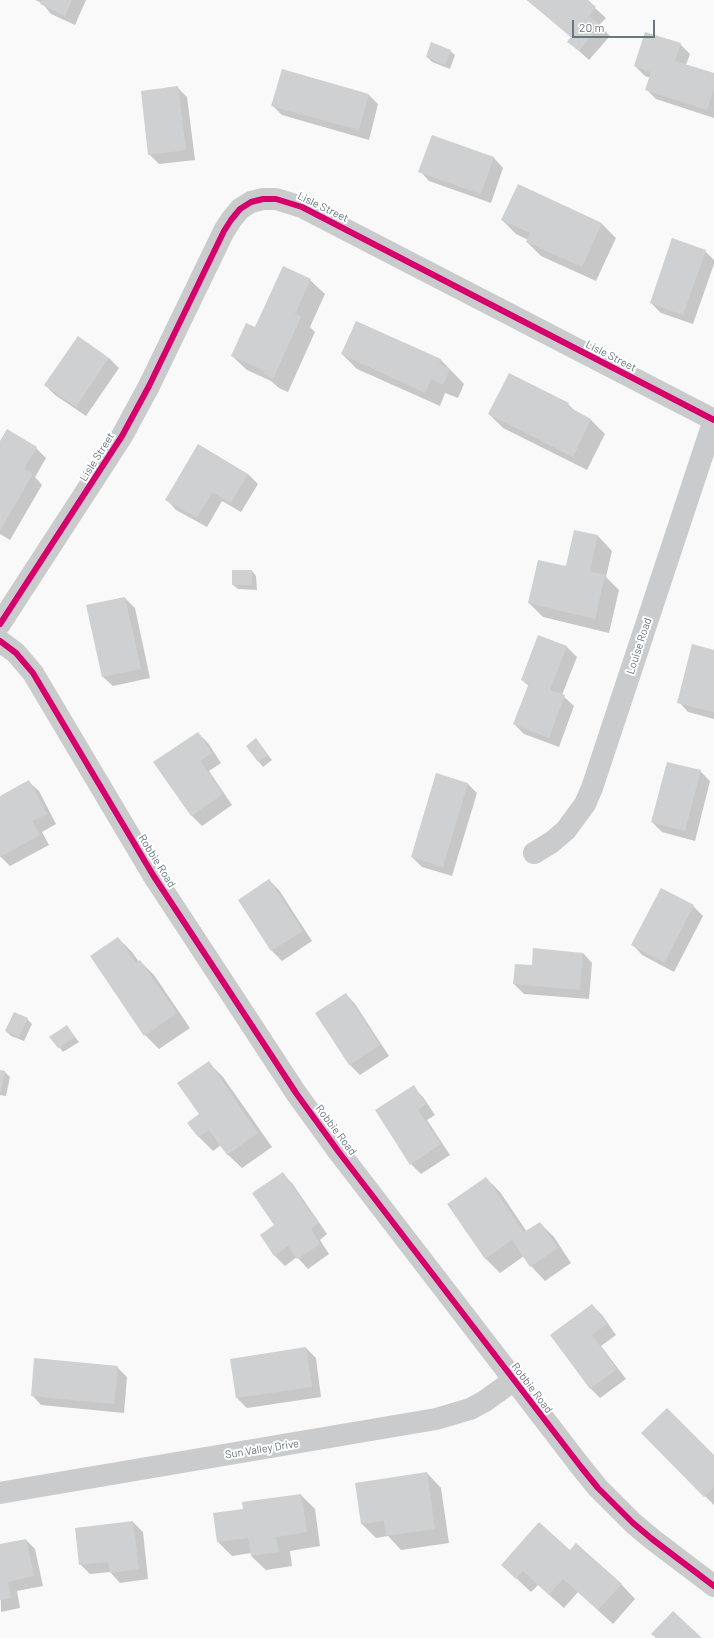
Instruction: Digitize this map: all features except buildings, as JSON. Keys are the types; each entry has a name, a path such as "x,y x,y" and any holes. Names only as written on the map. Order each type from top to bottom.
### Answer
{"street":[{"name":"Lisle Street","path":"0,624 122,436 149,386 224,231 240,209 251,202 263,199 276,199 302,207 714,420"},
{"name":"Louise Road","path":"534,853 552,842 566,830 585,804 592,788 714,420"},
{"name":"Robbie Road","path":"0,641 16,653 33,673 153,875 296,1093 338,1151 564,1447 616,1506 652,1539 714,1586"},
{"name":"Sun Valley Drive","path":"0,1493 436,1419 470,1408 489,1398 514,1380"}],"cycle path":[{"path":"0,624 122,436 149,386 224,231 240,209 251,202 263,199 276,199 302,207 714,420"},
{"path":"0,641 16,653 33,673 153,875 296,1093 338,1151 598,1488 633,1523 714,1586"}]}
